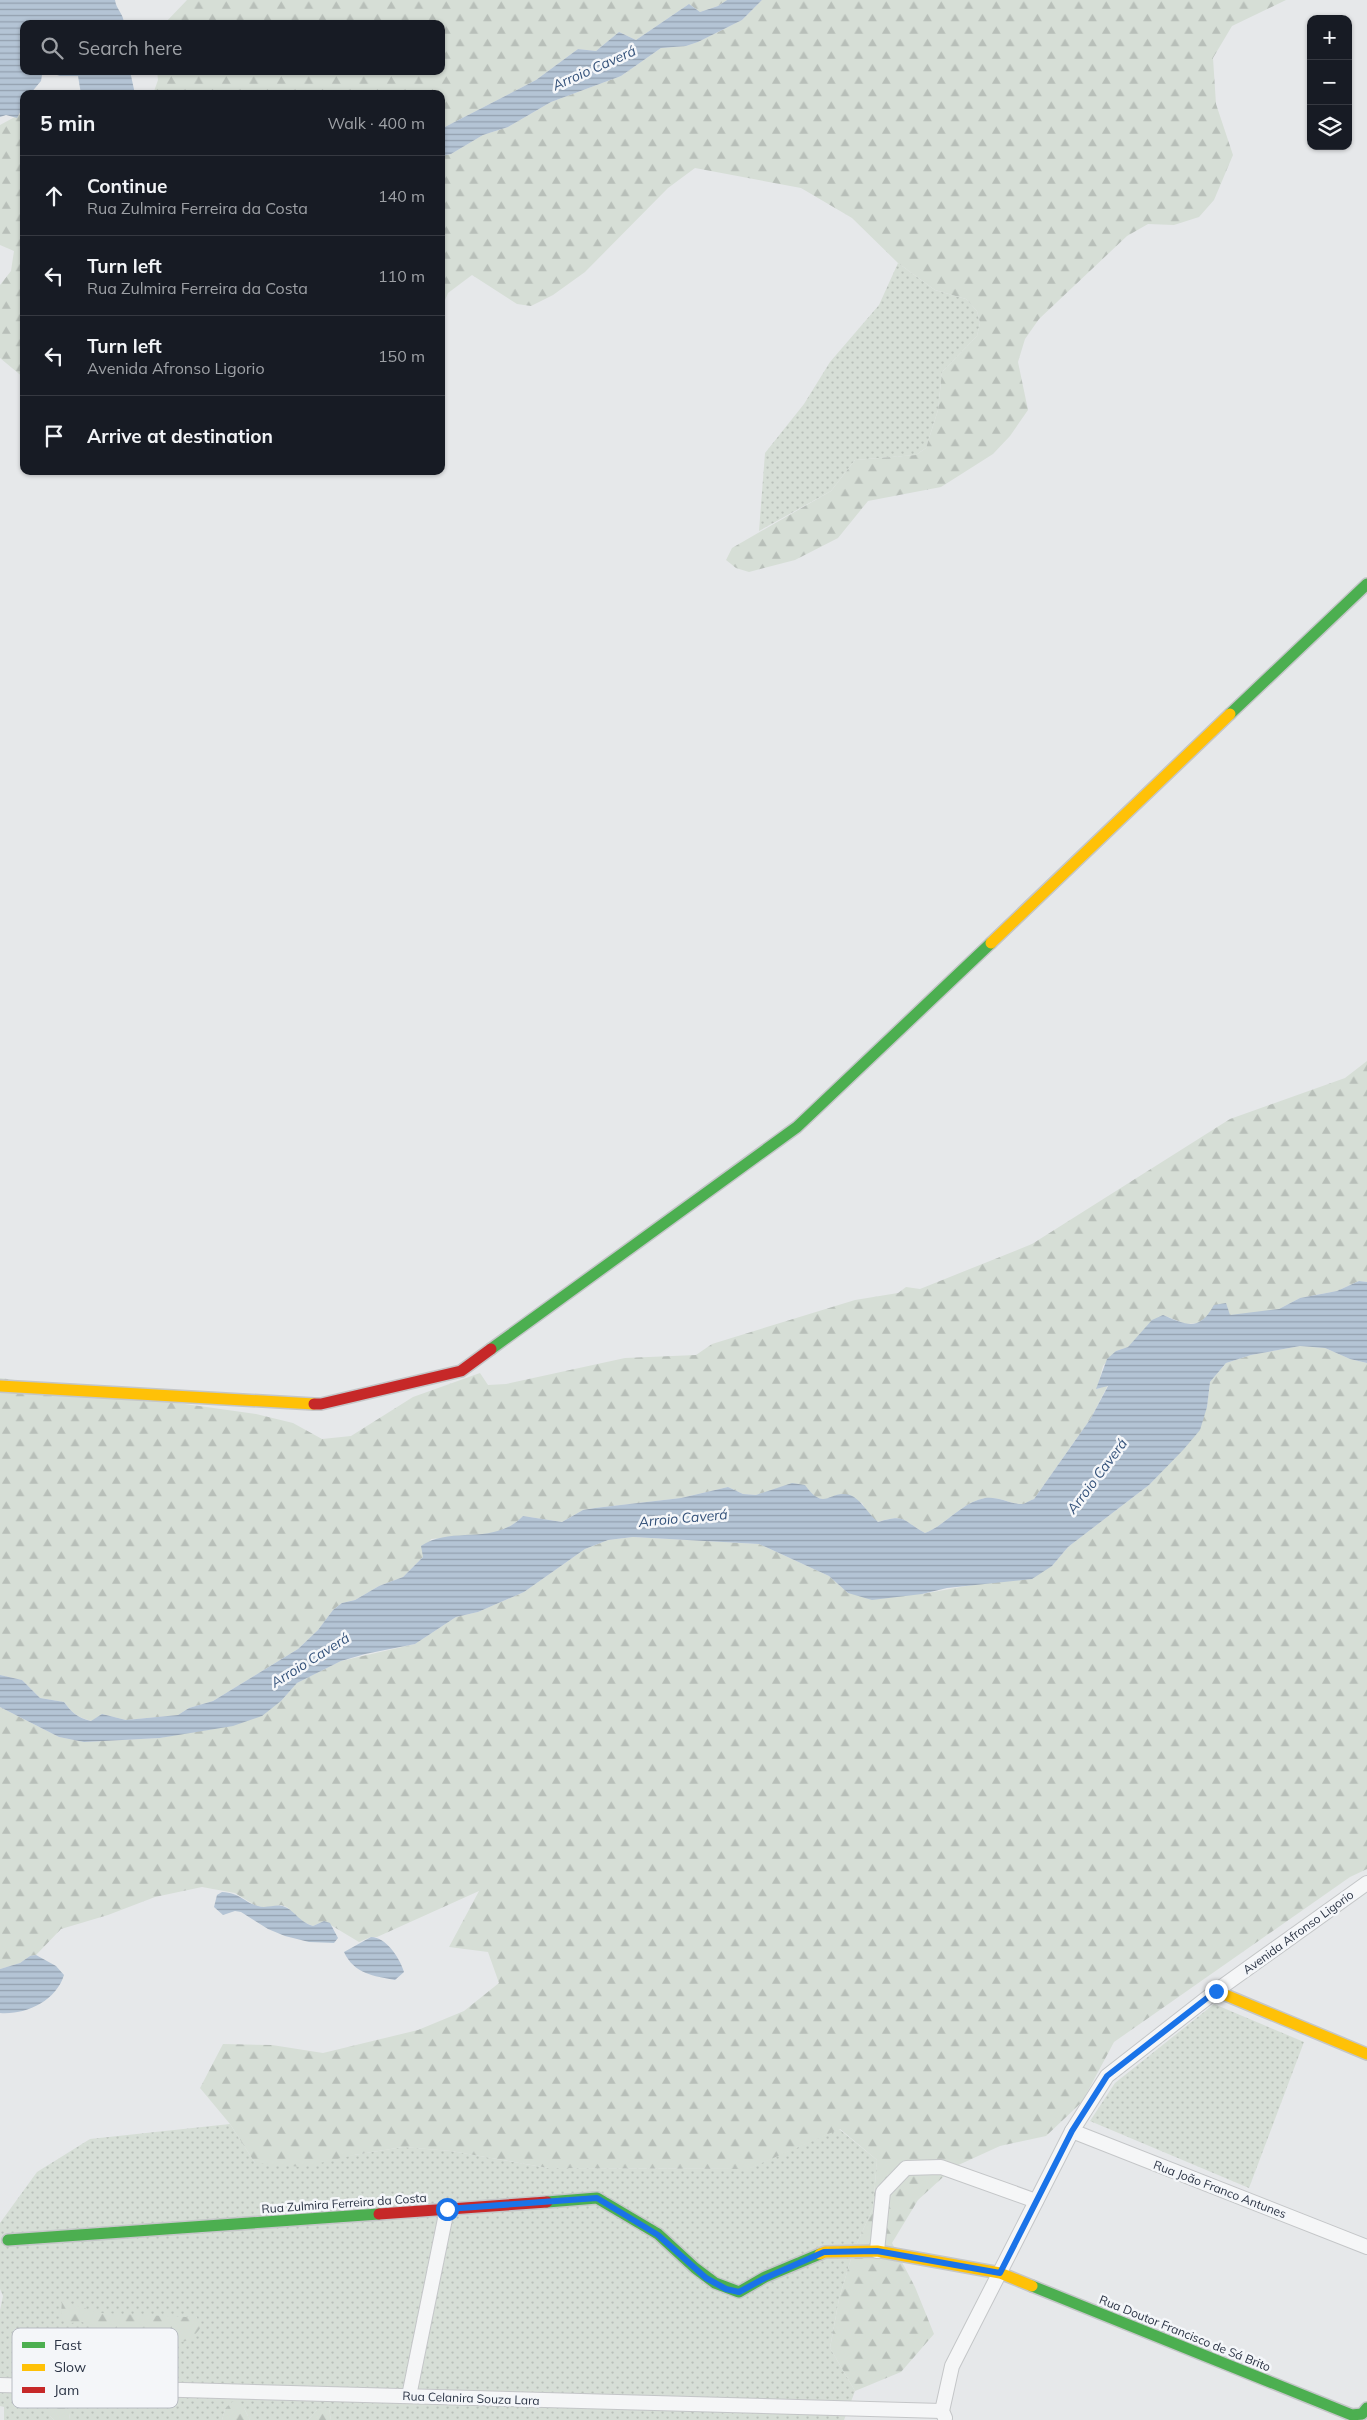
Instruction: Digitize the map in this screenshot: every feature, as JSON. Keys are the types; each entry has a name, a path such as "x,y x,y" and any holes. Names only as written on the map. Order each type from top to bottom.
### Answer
{"street":[{"path":"0,1386 321,1404 461,1371 797,1127 1367,584"},
{"name":"Avenida Afronso Ligorio","path":"944,2415 952,2366 1072,2131 1107,2076 1216,1991 1367,1883"},
{"path":"1216,1991 1367,2054"},
{"name":"Rua João Franco Antunes","path":"1072,2131 1367,2247"},
{"path":"877,2251 883,2192 906,2168 941,2167 1036,2201"},
{"name":"Rua Zulmira Ferreira da Costa","path":"8,2240 597,2198 658,2235 706,2278 726,2289 739,2292 765,2278 824,2252 877,2251 1000,2273"},
{"path":"408,2396 447,2209"},
{"name":"Rua Doutor Francisco de Sá Brito","path":"1000,2273 1352,2415 1364,2411"},
{"name":"Rua Celanira Souza Lara","path":"178,2390 944,2415"}],"green space":[{"path":"187,0 727,0 718,6 700,12 689,4 636,40 619,32 596,51 578,49 536,80 445,127 445,90 154,90 158,80 157,75 445,75 445,20 168,20"},
{"path":"762,0 1286,0 1232,26 1213,58 1216,104 1233,155 1214,200 1199,217 1174,225 1148,224 1127,236 1039,319 1025,339 1018,362 1028,410 1010,436 993,454 941,487 868,501 838,538 795,560 749,572 736,568 726,560 732,548 831,491 855,460 916,455 926,448 938,410 942,372 977,336 980,323 977,311 966,299 935,290 898,263 852,218 801,188 695,168 668,188 585,272 553,295 531,306 517,304 472,275 448,293 445,300 445,155 451,154 483,135 508,127 551,102 621,76 661,48 686,46 698,42 742,20"},
{"path":"20,114 20,375 0,358 0,285 11,271 14,251 0,245 0,125"},
{"path":"898,263 935,290 966,299 977,311 980,323 977,336 942,372 938,410 926,448 916,455 855,460 831,491 759,531 765,453 804,404 830,362 879,305"},
{"path":"1367,1061 1367,1282 1359,1281 1337,1291 1300,1298 1279,1309 1242,1315 1208,1316 1198,1323 1186,1324 1163,1315 1128,1347 1116,1351 1103,1366 1097,1389 1108,1385 1091,1418 1034,1499 1026,1503 1019,1504 990,1498 977,1500 925,1533 899,1518 878,1522 868,1514 862,1503 837,1495 825,1500 813,1496 792,1484 756,1495 743,1494 728,1487 681,1498 595,1508 583,1510 562,1522 523,1516 514,1524 492,1533 468,1537 431,1539 423,1557 403,1577 379,1586 355,1600 342,1603 333,1610 318,1630 298,1649 213,1701 189,1708 178,1715 126,1720 102,1714 92,1721 76,1715 64,1702 40,1698 22,1680 0,1675 0,1378 256,1414 293,1423 322,1439 351,1436 413,1397 480,1373 488,1385 506,1384 625,1358 696,1355 712,1344 855,1300 898,1293 906,1287 920,1289 1032,1244 1230,1119 1345,1078"},
{"path":"1300,1346 1325,1348 1350,1359 1367,1363 1367,1869 1350,1877 1114,2042 1082,2102 1046,2136 1000,2146 954,2167 918,2200 892,2243 915,2287 934,2334 901,2372 855,2391 830,2348 839,2299 853,2252 873,2208 877,2160 840,2129 748,2169 548,2168 451,2151 403,2147 354,2155 303,2167 255,2163 230,2124 200,2088 223,2044 272,2045 323,2053 418,2030 464,2011 499,1983 488,1952 449,1947 479,1891 377,1937 371,1937 359,1942 324,1921 313,1926 301,1921 287,1907 281,1905 269,1908 256,1906 235,1893 202,1887 155,1897 108,1915 61,1929 36,1955 30,1956 20,1963 0,1969 0,1707 59,1737 84,1742 160,1738 209,1728 281,1701 297,1683 341,1661 415,1644 456,1617 478,1612 524,1592 585,1549 608,1540 633,1537 759,1544 829,1576 848,1593 922,1594 972,1585 1052,1566 1068,1547 1149,1485 1183,1449 1207,1407 1210,1382 1226,1363 1251,1355"},
{"path":"1214,2004 1304,2042 1249,2188 1090,2121 1115,2083"},
{"path":"230,2124 255,2163 354,2155 403,2147 451,2151 548,2168 747,2169 839,2129 877,2160 873,2208 853,2252 839,2299 830,2348 855,2391 844,2420 331,2420 329,2409 317,2410 308,2420 250,2420 244,2408 225,2409 222,2420 70,2420 69,2413 50,2416 54,2420 4,2420 4,2407 0,2406 0,2310 3,2296 0,2289 0,2223 37,2172 90,2139"},
{"path":"62,2301 99,2313 186,2317 196,2315 201,2327 191,2338 178,2342 178,2328 97,2328 82,2322 70,2323 61,2313"},
{"path":"233,2401 244,2408 250,2420 222,2420 225,2409"},
{"path":"49,2408 65,2408 69,2413 70,2420 54,2420 50,2416"},
{"path":"329,2408 331,2420 308,2420 317,2410"}],"water":[{"path":"0,0 115,0 123,20 20,20 20,75 42,75 41,81 33,90 20,90 20,112 17,118 6,115 0,117"},
{"name":"Arroio Caverá","path":"727,0 762,0 742,20 698,42 686,46 661,48 621,76 551,102 508,127 483,135 451,154 445,155 445,127 536,80 578,49 596,51 619,32 636,40 689,4 700,12 718,6"},
{"path":"57,75 131,75 134,90 80,90 78,76"},
{"name":"Arroio Caverá","path":"1359,1281 1367,1282 1367,1363 1350,1359 1325,1348 1300,1346 1251,1355 1226,1363 1210,1382 1207,1407 1200,1430 1184,1449 1149,1485 1068,1547 1052,1566 1032,1579 947,1588 922,1594 872,1600 848,1593 829,1576 759,1544 633,1537 608,1540 585,1549 524,1592 478,1612 456,1617 415,1644 341,1661 297,1683 281,1701 262,1716 233,1726 160,1738 84,1742 59,1737 0,1707 0,1675 22,1680 40,1698 64,1702 76,1715 91,1721 102,1714 126,1720 178,1715 189,1708 213,1701 298,1649 318,1630 333,1610 342,1603 355,1600 379,1586 403,1577 423,1557 421,1546 433,1540 446,1537 486,1534 499,1531 523,1516 562,1522 583,1510 681,1498 728,1487 743,1494 756,1495 792,1483 805,1485 818,1498 822,1499 843,1494 850,1495 858,1500 878,1522 899,1518 925,1533 977,1500 990,1498 1023,1504 1034,1499 1091,1418 1108,1386 1096,1389 1107,1359 1116,1351 1128,1347 1152,1320 1163,1315 1186,1323 1198,1323 1214,1305 1226,1303 1230,1315 1279,1309 1300,1298 1337,1291"},
{"path":"222,1892 234,1894 258,1906 285,1907 313,1926 324,1921 330,1923 338,1938 334,1943 309,1942 285,1936 268,1929 241,1912 235,1911 223,1915 214,1907 217,1895"},
{"path":"371,1937 382,1940 387,1944 399,1961 404,1972 395,1980 365,1973 353,1965 344,1952"},
{"path":"36,1955 56,1966 64,1975 60,1984 47,1999 30,2009 20,2012 0,2013 0,1969 20,1963 30,1956"}],"traffic: fast":[{"path":"1230,714 1367,584"},
{"path":"491,1349 797,1127 991,943"},
{"path":"547,2202 597,2198 658,2234 695,2268 715,2283 739,2292 765,2277 820,2254"},
{"path":"8,2240 379,2214"},
{"path":"1032,2286 1352,2415 1362,2414 1367,2408"}],"traffic: slow":[{"path":"991,943 1230,714"},
{"path":"0,1386 314,1404"},
{"path":"1216,1991 1367,2054"},
{"path":"820,2254 825,2252 877,2251 1000,2273 1032,2286"}],"traffic: jam":[{"path":"314,1404 321,1404 461,1371 491,1349"},
{"path":"379,2214 547,2202"}],"route":[{"path":"447,2209 597,2198 619,2209 658,2235 706,2278 726,2289 739,2292 765,2278 824,2252 877,2251 1000,2273 1072,2131 1107,2076 1216,1991"}]}
